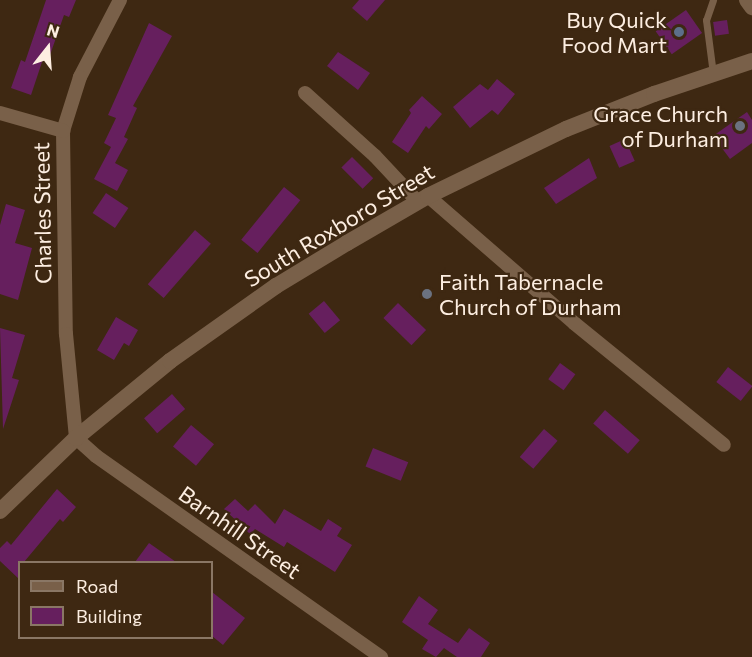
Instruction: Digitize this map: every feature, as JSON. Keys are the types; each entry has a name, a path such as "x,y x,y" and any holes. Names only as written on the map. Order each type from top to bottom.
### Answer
{"street":[{"name":"Charles Street","path":"76,438 66,334 63,131 80,77 120,0"},
{"path":"747,0 752,7"},
{"name":"South Roxboro Street","path":"0,511 76,438 170,361 267,292 423,199 566,129 752,61"},
{"path":"305,93 423,199 724,446"},
{"path":"0,113 63,131"},
{"name":"Barnhill Street","path":"76,438 96,456 381,657"}],"lane":[{"path":"713,0 706,20 713,74"}],"building":[{"path":"46,0 76,0 69,17 64,15 50,55 45,53 31,95 11,88 21,60 25,62"},
{"path":"359,0 385,0 367,21 352,8"},
{"name":"Buy Quick Food Mart","path":"686,10 702,33 672,54 656,31"},
{"path":"727,20 729,34 715,36 713,22"},
{"path":"149,23 172,36 133,106 137,108 124,137 128,139 115,163 128,170 117,191 94,179 111,147 104,143 116,118 108,115"},
{"path":"338,52 370,73 358,90 327,66"},
{"path":"497,79 515,94 498,115 492,110 470,128 453,107 480,84 488,90"},
{"path":"422,96 442,114 429,129 426,126 408,153 392,142 411,113 409,110"},
{"name":"Grace Church of Durham","path":"747,112 752,120 752,143 730,159 713,136"},
{"path":"625,139 635,161 619,168 609,146"},
{"path":"352,157 373,178 363,189 341,168"},
{"path":"589,158 597,178 556,204 544,188"},
{"path":"284,187 300,200 258,253 241,240"},
{"path":"106,193 128,208 115,228 93,213"},
{"path":"6,204 25,210 15,243 32,248 18,300 0,294 0,225"},
{"path":"195,230 211,244 164,298 148,284"},
{"path":"324,301 340,320 325,333 309,314"},
{"path":"398,303 426,330 411,345 383,318"},
{"path":"116,317 138,330 129,346 124,343 114,360 97,350"},
{"path":"0,328 25,335 12,378 19,380 3,429"},
{"path":"560,363 575,374 564,390 548,379"},
{"path":"728,367 752,386 741,401 716,382"},
{"path":"172,394 185,409 157,433 144,418"},
{"path":"605,410 640,440 628,454 593,424"},
{"path":"191,425 214,444 196,466 173,446"},
{"path":"544,429 558,441 533,469 520,457"},
{"path":"373,448 408,462 401,481 366,467"},
{"path":"57,489 76,507 63,522 60,519 25,561 18,561 18,578 0,561 0,548 7,541 11,545"},
{"path":"235,499 248,511 255,504 275,524 284,509 321,531 328,519 342,528 337,536 352,545 335,572 287,542 284,547 255,529 250,534 224,509"},
{"path":"149,543 175,561 136,561"},
{"path":"213,593 245,618 223,645 213,637"},
{"path":"419,596 438,610 428,624 458,643 469,628 490,643 481,657 457,657 444,648 436,657 422,649 428,640 402,622"}],"place":[{"name":"Buy Quick Food Mart","path":"679,32"},
{"name":"Grace Church of Durham","path":"740,126"},
{"name":"Faith Tabernacle Church of Durham","path":"427,294"}]}
